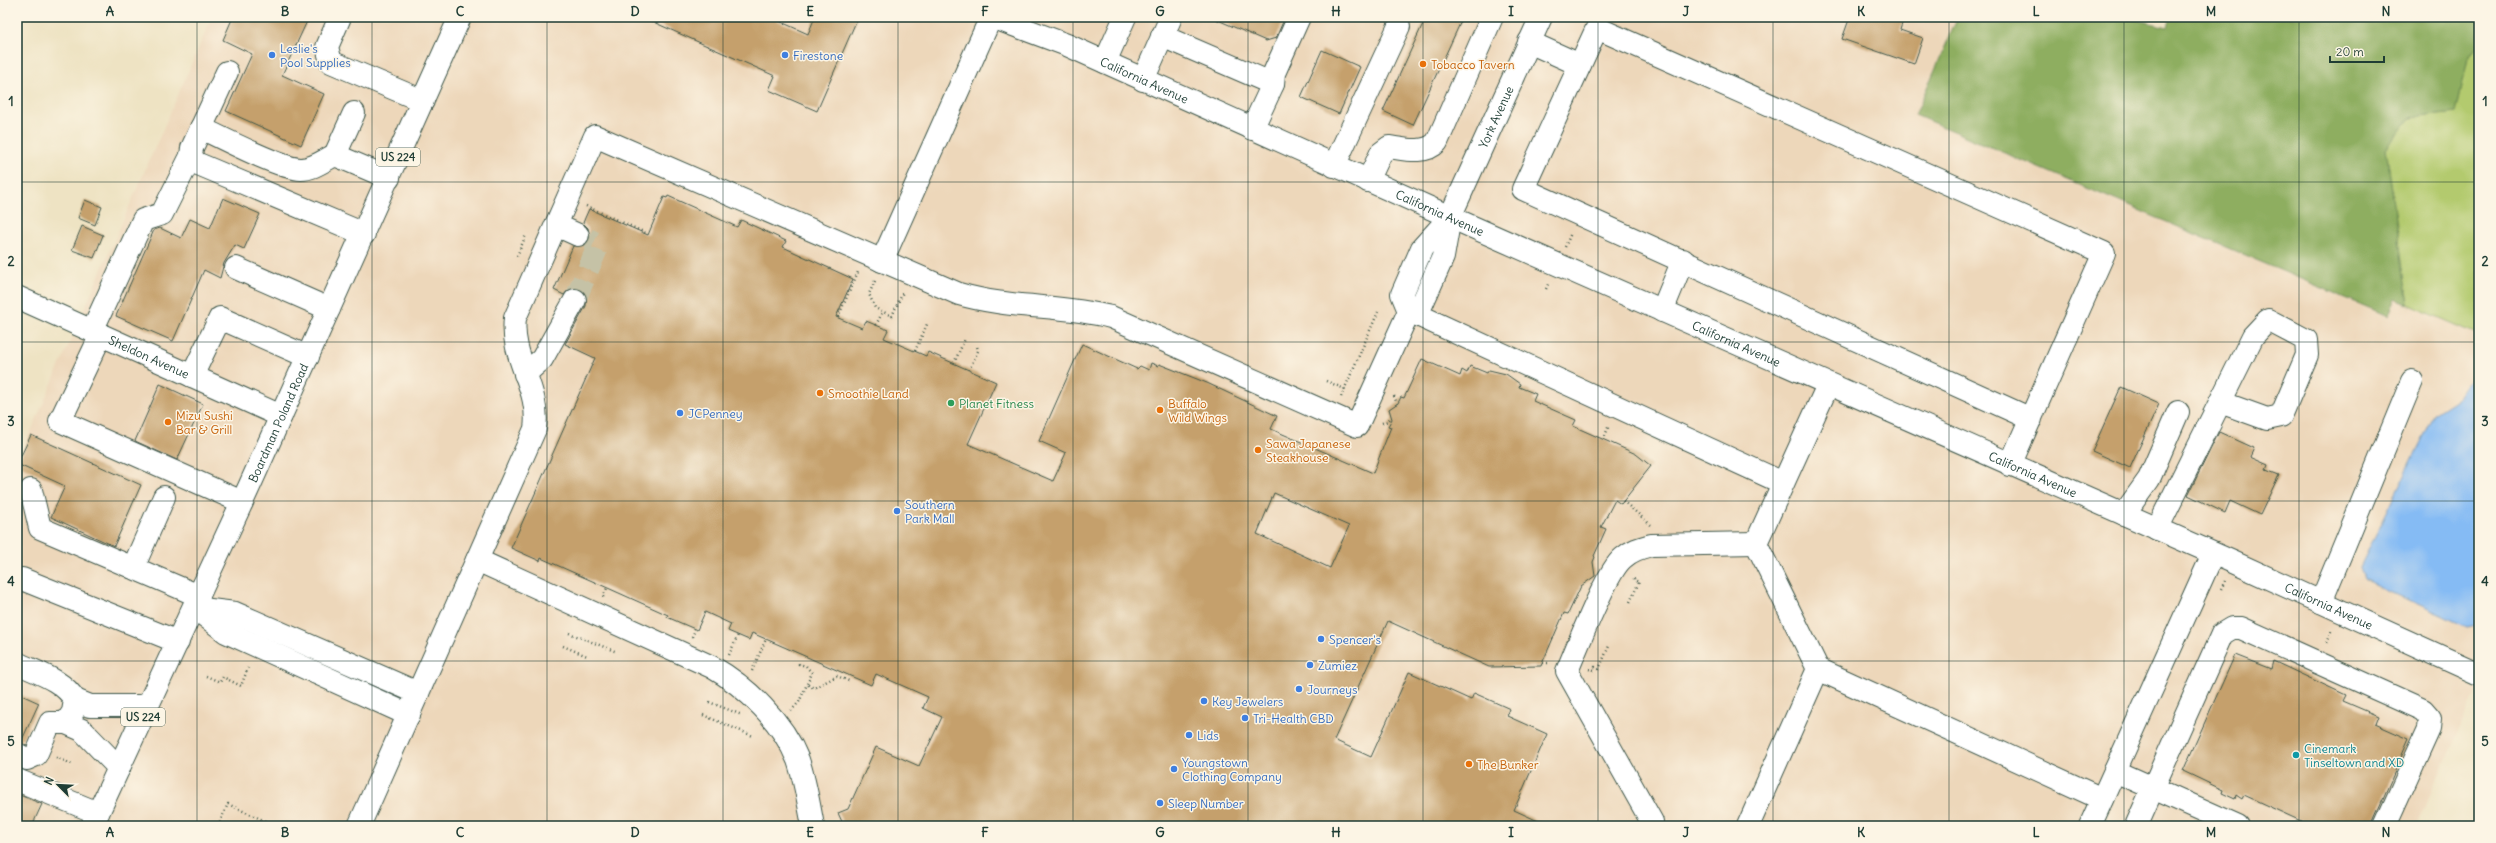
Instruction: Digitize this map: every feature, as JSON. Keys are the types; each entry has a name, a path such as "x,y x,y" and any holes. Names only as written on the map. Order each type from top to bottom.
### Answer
{"street":[{"path":"340,17 327,47 331,62 423,101"},
{"path":"1105,62 1125,17"},
{"path":"1252,129 1273,84 1274,73 1299,17"},
{"path":"1273,84 1283,77 1310,17"},
{"path":"1368,181 1381,153 1389,148 1416,151 1432,147 1437,142 1492,17"},
{"name":"York Avenue","path":"1409,311 1422,304 1443,257 1450,217 1541,17"},
{"name":"Boardman Poland Road","path":"95,820 197,602 364,234 458,18"},
{"path":"879,271 997,18"},
{"name":"California Avenue","path":"997,18 1067,45 1334,166 1828,385 2124,514 2479,674"},
{"path":"1334,166 1399,26"},
{"path":"1143,80 1166,27 1273,84"},
{"path":"2010,465 2031,419 2104,253 1597,28 1523,189 1683,260 2031,419"},
{"path":"1529,42 1580,66"},
{"path":"227,72 192,148 191,156 162,214 143,220 60,421 242,502"},
{"path":"201,128 282,164 301,169 318,165 335,155 354,113"},
{"path":"359,826 535,428 536,403 515,346 515,318 595,136 879,271 983,301 1015,306 1085,310 1111,317 1357,426 1409,311 1783,483"},
{"path":"335,155 389,178"},
{"path":"191,156 196,163 364,234"},
{"path":"556,225 578,235"},
{"path":"1662,311 1683,260"},
{"path":"236,268 330,309"},
{"name":"Sheldon Avenue","path":"17,297 281,416"},
{"path":"525,374 542,359 553,337 562,326 569,297"},
{"path":"192,376 220,318 308,357"},
{"path":"2157,529 2220,402 2253,336 2268,320 2306,340 2308,355 2281,416 2267,419 2220,402"},
{"path":"2321,602 2412,381"},
{"path":"1756,543 1828,385"},
{"path":"2124,514 2149,479 2178,412"},
{"path":"31,490 40,528 133,568 197,602 235,612 418,693"},
{"path":"133,568 164,497"},
{"path":"1756,543 1818,669 2102,799"},
{"path":"1650,826 1652,822 1567,671 1610,574 1622,558 1635,549 1651,545 1756,543"},
{"path":"2090,826 2213,554"},
{"path":"477,560 712,667 731,679 780,728 789,742 798,761 813,826"},
{"path":"22,579 178,642"},
{"path":"197,602 226,632 408,715"},
{"path":"2136,826 2222,634 2232,628 2241,628 2423,710 2430,718 2429,729 2385,826"},
{"path":"17,663 57,682 70,691 75,700 73,712 66,723"},
{"path":"1748,826 1818,669"},
{"path":"75,700 90,706 148,706"},
{"path":"17,754 27,759 36,755 50,723 66,723 82,730 119,768"},
{"path":"2115,771 2238,826"},
{"path":"17,780 95,820"}],"path":[{"path":"586,206 648,234"},
{"path":"1563,251 1579,214"},
{"path":"517,256 526,235"},
{"path":"879,271 869,294 875,308 892,316 903,292"},
{"path":"838,317 858,272"},
{"path":"876,325 882,312"},
{"path":"1340,398 1346,389 1378,312"},
{"path":"915,352 928,322"},
{"path":"954,363 965,339"},
{"path":"969,370 978,351 977,346"},
{"path":"1326,381 1346,389"},
{"path":"1394,396 1397,404"},
{"path":"1382,423 1388,421 1391,417"},
{"path":"1605,436 1612,419"},
{"path":"1623,502 1655,528"},
{"path":"1630,602 1639,582 1634,580 1636,577 1632,576 1632,574"},
{"path":"602,599 607,588"},
{"path":"2327,643 2336,624"},
{"path":"691,639 695,630"},
{"path":"569,633 617,652"},
{"path":"729,656 738,635"},
{"path":"751,672 766,639"},
{"path":"563,646 587,656"},
{"path":"1587,674 1590,668 1599,669 1609,646"},
{"path":"789,715 799,702 808,685 812,673 806,666 799,664 800,661"},
{"path":"206,676 220,682 222,678 241,686 248,668"},
{"path":"808,685 814,688 837,676 849,681"},
{"path":"709,702 748,718"},
{"path":"703,715 754,736"},
{"path":"218,826 228,804 276,826"}],"shaded area":[{"name":"Southern Park Mall","path":"212,17 1958,17 1915,115 2388,316 2395,299 2479,335 2479,685 2416,826 17,826 17,463"}],"green space":[{"path":"1958,17 2123,17 2168,27 2171,17 2479,17 2479,44 2468,58 2456,113 2410,118 2386,148 2408,304 2395,299 2388,316 1915,115"},
{"path":"2479,44 2479,335 2408,304 2386,148 2410,118 2456,113 2468,58"}],"water":[{"path":"2479,373 2479,625 2467,627 2364,579 2360,567 2435,413 2455,400 2472,375"}],"building":[{"path":"233,17 309,17 282,75 324,94 301,145 226,111 252,54 223,40"},
{"name":"Firestone","path":"642,17 770,17 808,34 815,17 858,17 817,111 769,90 775,76"},
{"path":"1211,17 1285,17 1276,38 1266,41"},
{"name":"Tobacco Tavern","path":"1426,17 1463,17 1413,125 1383,111"},
{"path":"1850,17 1904,17 1900,30 1923,38 1914,64 1842,39"},
{"path":"1322,50 1360,67 1339,114 1301,97"},
{"name":"Southern Park Mall","path":"668,196 737,227 741,220 786,241 783,247 853,279 836,317 862,328 866,321 888,330 884,338 926,356 928,352 996,382 968,444 1053,481 1066,453 1039,441 1082,344 1137,369 1140,366 1149,370 1151,363 1158,366 1159,364 1207,383 1277,416 1271,429 1373,473 1391,427 1388,426 1392,419 1389,409 1398,403 1401,397 1404,398 1422,359 1460,376 1462,370 1467,373 1470,366 1487,373 1489,370 1506,374 1520,384 1519,387 1536,394 1533,401 1576,420 1573,426 1636,454 1651,466 1621,504 1615,500 1601,527 1606,529 1594,556 1593,562 1595,576 1581,586 1568,614 1564,613 1541,666 1489,667 1388,621 1334,740 1371,757 1409,672 1471,700 1474,693 1510,709 1507,716 1547,734 1514,810 1549,826 844,826 838,813 848,809 876,747 919,766 942,717 923,708 928,697 876,674 871,685 752,633 749,640 728,631 731,624 705,612 697,630 667,617 668,615 541,558 540,561 511,548 595,358 565,344 586,306 586,293 575,288 568,290 564,295 554,290 573,246 585,245 589,240 588,228 583,223 589,209 648,235 664,197 667,198","holes":["1274,493 1349,526 1330,568 1257,534"]},
{"path":"223,198 260,214 244,249 235,245 224,263 220,278 204,270 173,341 116,316 154,230 160,228 181,238 190,219 210,228"},
{"path":"85,200 102,207 95,225 78,218"},
{"path":"82,226 103,235 94,258 72,250"},
{"name":"Mizu Sushi Bar & Grill","path":"160,384 203,404 177,460 135,441"},
{"path":"2121,387 2159,404 2130,468 2092,451"},
{"path":"2219,432 2254,448 2250,457 2268,465 2266,470 2279,475 2260,515 2230,501 2225,513 2188,495"},
{"path":"31,435 141,485 114,546 51,517 65,486 17,464"},
{"name":"Cinemark Tinseltown and XD","path":"2235,655 2271,669 2273,661 2346,695 2343,701 2378,716 2375,724 2409,739 2371,826 2302,826 2303,822 2244,795 2242,799 2236,795 2235,799 2222,793 2223,790 2183,771"},
{"path":"17,693 39,703 21,742 17,742"},
{"path":"17,794 42,804 32,826 17,826"}],"tunnel":[{"path":"575,300 599,244 588,239"}],"place":[{"name":"Leslie's Pool Supplies","path":"272,55"},
{"name":"Firestone","path":"785,55"},
{"name":"Tobacco Tavern","path":"1423,64"},
{"name":"Smoothie Land","path":"820,393"},
{"name":"Planet Fitness","path":"951,403"},
{"name":"Buffalo Wild Wings","path":"1160,410"},
{"name":"JCPenney","path":"680,413"},
{"name":"Mizu Sushi Bar & Grill","path":"168,422"},
{"name":"Sawa Japanese Steakhouse","path":"1258,450"},
{"name":"Southern Park Mall","path":"897,511"},
{"name":"Spencer's","path":"1321,639"},
{"name":"Zumiez","path":"1310,665"},
{"name":"Journeys","path":"1299,689"},
{"name":"Key Jewelers","path":"1204,701"},
{"name":"Tri-Health CBD","path":"1245,718"},
{"name":"Lids","path":"1189,735"},
{"name":"Cinemark Tinseltown and XD","path":"2296,755"},
{"name":"The Bunker","path":"1469,764"},
{"name":"Youngstown Clothing Company","path":"1174,769"},
{"name":"Sleep Number","path":"1160,803"}]}
